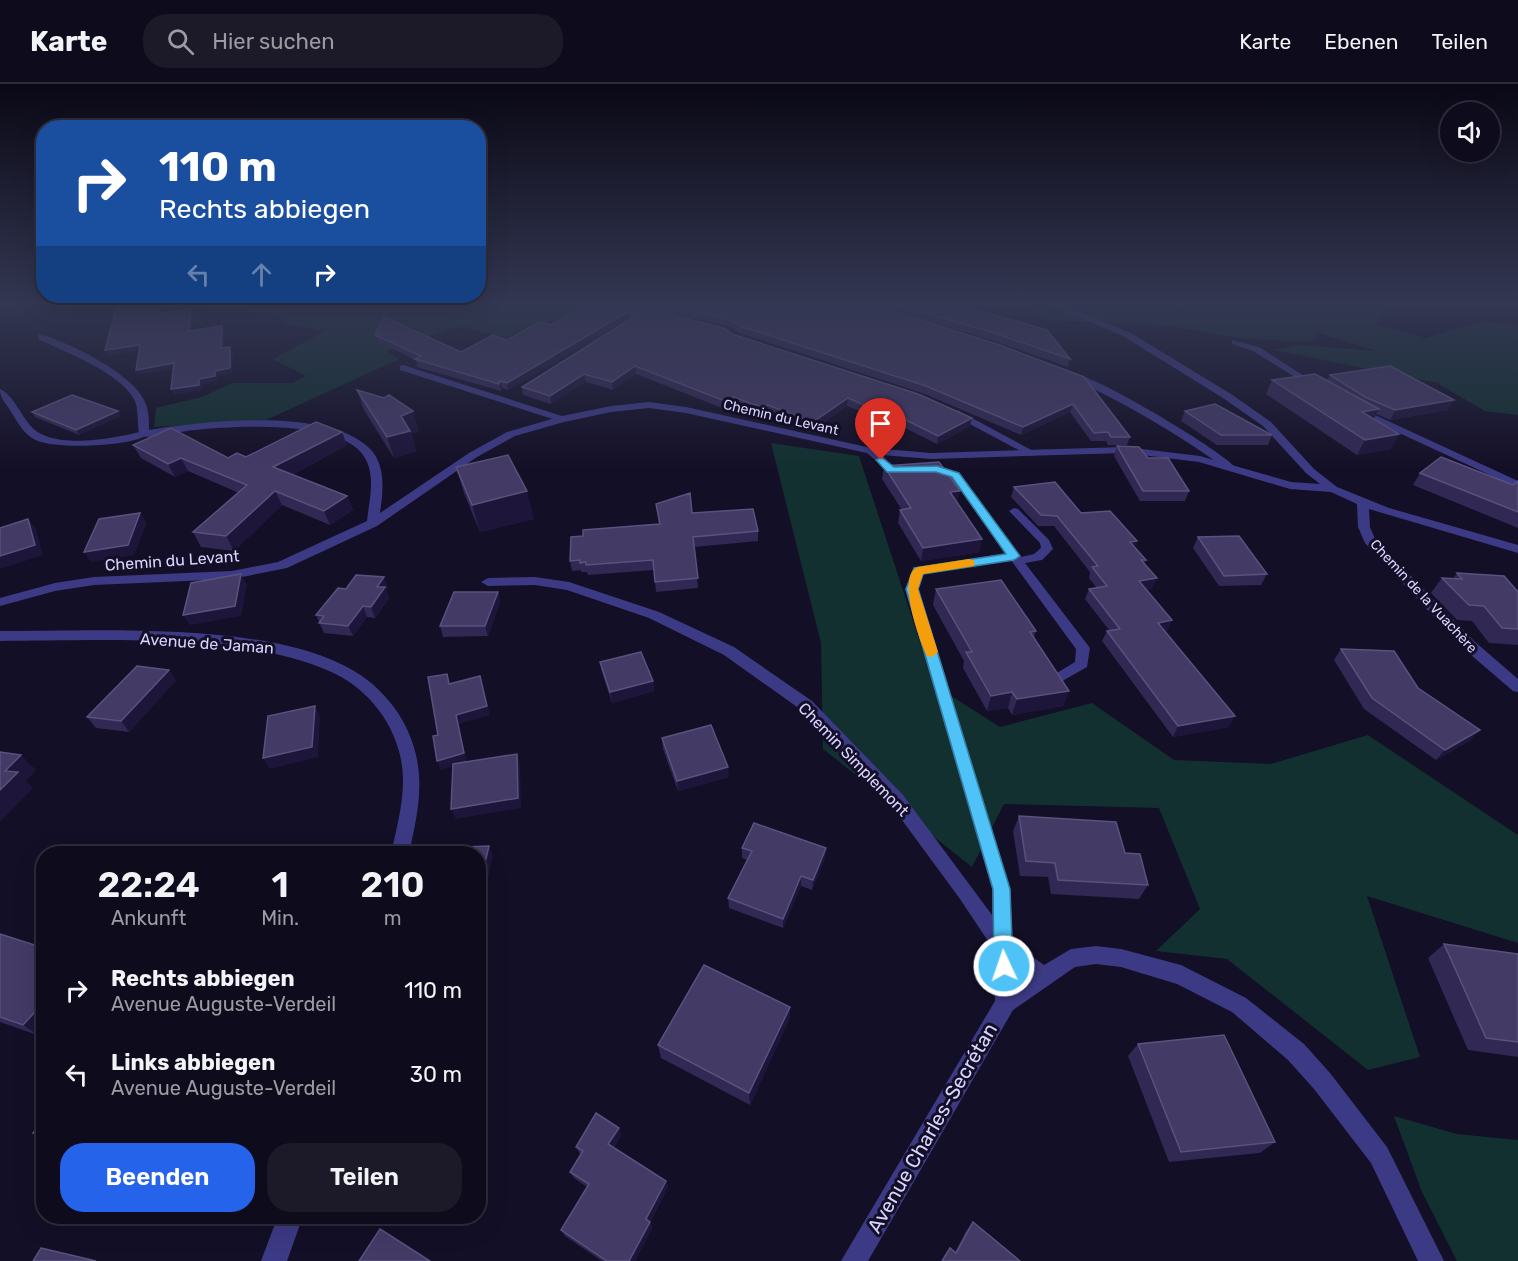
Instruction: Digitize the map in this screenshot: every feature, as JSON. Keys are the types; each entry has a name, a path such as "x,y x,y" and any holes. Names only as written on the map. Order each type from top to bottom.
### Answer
{"street":[{"path":"83,359 127,386 140,401 144,435 168,429 254,424 304,425 343,434 367,451 376,471 373,523"},
{"path":"1167,359 1267,424 1310,471 1333,489 1363,502 1518,549"},
{"name":"Chemin du Levant","path":"0,602 55,587 94,582 232,575 282,565 373,523 473,455 511,435 562,419 611,409 661,406 871,451 931,456 1125,450 1200,459 1290,485 1333,489"},
{"path":"871,451 891,470 937,469 955,475 1015,559 918,571 912,589 1001,889 1006,1003"},
{"name":"Chemin de la Vuachère","path":"1363,502 1364,527 1369,540 1468,645 1518,687"},
{"name":"Chemin Simplemont","path":"488,582 535,581 569,586 654,615 729,651 806,705 897,800 967,893 1003,947"},
{"name":"Avenue de Jaman","path":"0,636 122,636 217,640 283,649 323,660 341,669 359,680 385,705 396,724 408,755 411,806 402,846"},
{"path":"1003,947 1043,976"},
{"name":"Avenue Charles-Secrétan","path":"854,1261 1006,1003 1071,958 1096,955 1121,958 1181,975 1239,1005 1296,1052 1322,1081 1379,1155 1431,1261"},
{"path":"274,1261 288,1224"}],"lane":[{"path":"1272,359 1326,392"},
{"path":"403,368 562,419"},
{"name":"Chemin du Levant","path":"1064,371 1142,408 1182,432 1229,466"},
{"path":"0,393 33,435 64,443 118,440 144,435"},
{"path":"505,399 515,393"},
{"path":"1346,404 1518,485"},
{"name":"Chemin du Levant","path":"942,407 1032,453"},
{"path":"1014,511 1045,542 1047,549 1038,557 1015,559"},
{"path":"1015,559 1083,648 1082,664 1057,679"}],"green space":[{"path":"273,359 399,359 266,420 154,427 156,408 202,397 232,383 293,383 306,376"},
{"path":"1318,359 1518,359 1518,415 1485,411 1437,383"},
{"path":"771,443 859,456 934,685 1000,727 1092,703 1174,760 1271,764 1368,735 1518,835 1518,943 1367,896 1420,1057 1368,1070 1227,959 1156,951 1200,909 1159,808 1004,804 972,867 823,749 821,643"},
{"path":"1394,1116 1457,1134 1518,1140 1518,1261 1457,1261 1422,1192"}],"building":[{"path":"138,359 230,359 230,368 215,371 215,376 199,379 199,385 171,389 174,363 136,370"},
{"path":"415,359 548,359 507,383 500,381 499,384"},
{"path":"567,359 809,359 918,394 972,418 938,436 886,410 871,408 848,398 813,422 768,405 764,408 733,397 735,405 635,366 612,382 584,374 550,396 522,387"},
{"path":"842,359 1036,359 1084,377 1130,437 1111,437 1108,432 1094,433 1073,404 1023,427 926,386"},
{"path":"1390,366 1454,400 1395,410 1365,397 1330,375"},
{"path":"1315,374 1379,409 1362,412 1399,434 1365,440 1272,380"},
{"path":"357,390 384,398 389,395 413,411 401,416 410,431 387,437"},
{"path":"72,395 118,411 76,430 32,412"},
{"path":"1215,404 1272,435 1221,435 1185,411"},
{"path":"316,422 342,432 273,467 347,496 324,511 275,491 226,536 193,532 247,485 181,458 168,464 133,445 171,428 228,458 237,453 246,457"},
{"path":"1117,446 1139,447 1148,458 1168,458 1189,491 1143,491"},
{"path":"508,455 527,491 472,505 456,467"},
{"path":"1441,457 1513,485 1518,481 1518,512 1420,473"},
{"path":"939,462 960,491 950,492 982,539 923,548 900,510 911,508 884,466"},
{"path":"1055,482 1081,513 1110,511 1137,541 1130,542 1146,560 1141,560 1157,578 1139,581 1172,620 1158,623 1235,716 1178,726 1107,631 1120,629 1089,589 1107,586 1092,567 1098,566 1057,516 1041,515 1014,487"},
{"path":"690,493 692,513 753,509 758,531 693,537 698,578 655,582 653,560 586,565 586,562 580,563 580,560 570,561 571,537 583,536 583,530 660,524 656,504"},
{"path":"140,513 128,545 84,552 99,519"},
{"path":"28,519 35,545 0,556 0,528"},
{"path":"1239,536 1267,574 1224,576 1198,537"},
{"path":"1457,573 1504,576 1518,592 1518,629 1502,628 1484,606 1469,605 1442,578 1462,579"},
{"path":"241,574 235,606 183,615 191,583"},
{"path":"356,575 384,577 377,587 385,587 371,607 363,606 348,626 319,623 324,616 316,615 338,588 346,589"},
{"path":"1001,580 1036,631 1030,632 1069,691 1017,699 1012,692 991,696 966,652 972,652 936,589"},
{"path":"454,592 498,592 485,626 440,626"},
{"path":"1341,649 1394,651 1418,688 1480,730 1445,750 1372,698"},
{"path":"641,652 653,681 610,692 600,662"},
{"path":"137,666 169,670 121,721 87,717"},
{"path":"447,674 449,684 480,676 487,706 456,715 464,753 437,761 433,736 438,735 428,677"},
{"path":"315,706 312,747 263,758 268,716"},
{"path":"711,725 728,767 677,781 662,738"},
{"path":"0,752 21,755 5,771 18,772 0,790"},
{"path":"517,754 518,798 451,809 453,764"},
{"path":"1019,816 1116,822 1125,853 1140,854 1148,885 1058,880 1055,863 1026,861"},
{"path":"754,823 826,848 813,880 801,876 783,919 728,898 752,851 742,848"},
{"path":"0,934 36,945 36,1011 23,1025 0,1017"},
{"path":"1444,944 1518,954 1518,1042 1486,1038"},
{"path":"704,965 790,1007 749,1093 658,1045"},
{"path":"1224,1035 1275,1142 1181,1152 1138,1044"},
{"path":"596,1113 619,1128 608,1144 666,1181 646,1219 650,1222 629,1261 607,1261 561,1230 589,1184 570,1172 583,1151 576,1147"},
{"path":"973,1222 1020,1261 942,1261 950,1248 956,1253"},
{"path":"380,1229 430,1261 359,1261"},
{"path":"41,1248 96,1261 33,1261"}],"slow traffic":[{"path":"932,652 912,589 918,571 969,563"}],"route":[{"path":"881,460 891,470 937,469 955,475 1014,556 918,571 912,589 1001,889 1004,966"}]}
